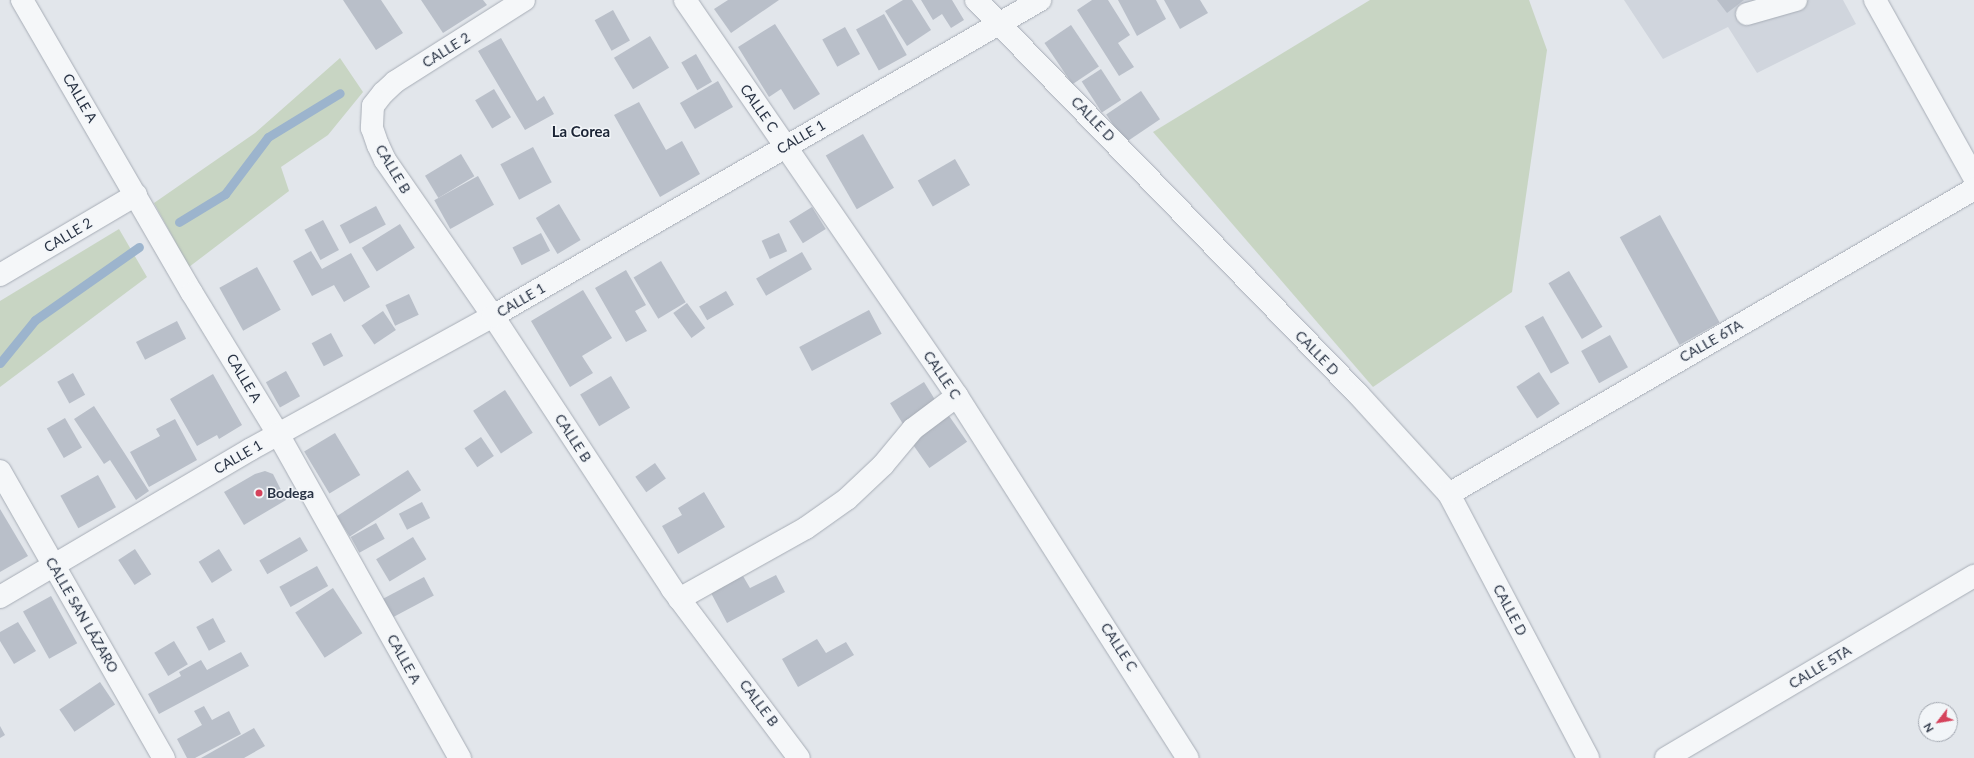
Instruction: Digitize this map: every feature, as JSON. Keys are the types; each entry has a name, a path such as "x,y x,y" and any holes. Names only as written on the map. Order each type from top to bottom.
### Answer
{"street":[{"name":"CALLE A","path":"22,0 278,434 460,758"},
{"name":"CALLE 2","path":"373,106 395,82 524,0"},
{"name":"CALLE C","path":"685,0 956,396 1188,758"},
{"name":"CALLE D","path":"976,0 1000,23 1358,394 1449,494 1588,758"},
{"name":"CALLE 1","path":"0,597 278,434 493,316 1040,0"},
{"path":"1748,14 1796,0"},
{"path":"1875,0 1974,177"},
{"name":"CALLE B","path":"373,106 372,128 385,160 493,316 680,600 799,758"},
{"name":"CALLE 6TA","path":"1449,494 1974,188"},
{"name":"CALLE 2","path":"0,275 136,195"},
{"path":"680,600 806,528 841,503 883,465 913,429 956,396"},
{"name":"CALLE SAN LÁZARO","path":"0,471 164,758"},
{"name":"CALLE 5TA","path":"1666,758 1974,576"}],"shaded area":[{"path":"1624,0 1843,0 1856,24 1757,73 1728,27 1663,59"}],"green space":[{"path":"1370,0 1529,0 1547,50 1512,292 1373,387 1153,132"},
{"path":"340,58 363,92 328,135 281,167 289,191 189,267 154,203 255,133"},
{"path":"119,229 147,277 0,387 0,301"}],"building":[{"path":"343,0 381,0 403,33 376,50"},
{"path":"421,0 483,0 487,5 443,33"},
{"path":"728,0 779,0 731,33 714,9"},
{"path":"903,0 912,0 931,30 907,46 885,11"},
{"path":"921,0 952,0 964,20 951,28 942,14 933,20"},
{"path":"1092,0 1108,0 1130,35 1118,43 1134,67 1119,76 1077,10"},
{"path":"1118,0 1156,0 1166,19 1137,36"},
{"path":"1164,0 1200,0 1208,13 1180,29"},
{"path":"1717,0 1744,0 1727,13"},
{"path":"613,10 630,41 612,51 595,20"},
{"path":"884,14 907,55 879,71 856,30"},
{"path":"775,24 820,94 794,110 781,89 769,97 738,47"},
{"path":"1071,25 1099,66 1072,84 1044,43"},
{"path":"845,27 860,54 837,67 822,40"},
{"path":"650,36 669,68 633,89 614,58"},
{"path":"501,38 537,101 544,96 554,114 525,130 478,51"},
{"path":"696,54 712,82 697,90 681,62"},
{"path":"1101,69 1121,100 1102,113 1082,82"},
{"path":"718,81 733,107 695,129 680,103"},
{"path":"494,89 511,117 492,129 475,100"},
{"path":"1141,91 1160,119 1125,143 1106,114"},
{"path":"639,102 666,150 682,141 700,174 660,197 614,115"},
{"path":"863,134 894,188 857,209 826,156"},
{"path":"533,147 552,182 519,200 500,164"},
{"path":"461,154 474,176 438,198 425,176"},
{"path":"955,159 970,185 933,206 918,180"},
{"path":"478,176 494,205 450,229 434,200"},
{"path":"559,204 581,240 557,254 536,218"},
{"path":"376,206 386,225 350,244 340,225"},
{"path":"812,207 826,229 803,243 789,221"},
{"path":"1660,215 1720,323 1679,345 1620,237"},
{"path":"323,220 339,250 320,260 304,230"},
{"path":"400,224 415,248 377,272 362,248"},
{"path":"541,233 550,251 522,265 512,248"},
{"path":"779,233 787,251 770,259 762,241"},
{"path":"311,251 322,269 351,253 370,287 344,302 334,285 312,296 293,261"},
{"path":"802,252 812,269 766,296 756,278"},
{"path":"661,261 686,302 658,319 634,277"},
{"path":"257,267 281,310 243,331 219,288"},
{"path":"626,270 646,305 635,311 647,331 626,342 595,288"},
{"path":"1569,271 1602,327 1582,339 1548,283"},
{"path":"583,290 612,338 582,356 593,373 570,387 531,321"},
{"path":"726,291 734,305 707,320 699,306"},
{"path":"409,294 419,315 395,326 385,305"},
{"path":"687,303 705,328 691,338 673,313"},
{"path":"869,310 882,334 812,371 799,347"},
{"path":"383,311 396,330 374,345 361,326"},
{"path":"1543,316 1569,363 1551,373 1525,326"},
{"path":"177,321 186,339 145,360 136,342"},
{"path":"331,333 343,356 324,366 312,343"},
{"path":"1610,335 1628,367 1599,383 1581,351"},
{"path":"286,371 300,396 280,408 266,382"},
{"path":"1539,372 1560,404 1537,419 1516,387"},
{"path":"73,373 85,395 69,404 57,382"},
{"path":"213,374 242,425 219,439 217,435 197,446 170,399"},
{"path":"611,376 630,408 599,426 580,395"},
{"path":"924,382 937,403 903,424 890,403"},
{"path":"505,390 533,433 501,453 473,411"},
{"path":"94,406 149,491 136,500 110,460 104,464 74,419"},
{"path":"947,413 967,442 929,468 909,439"},
{"path":"65,418 82,447 64,458 47,428"},
{"path":"175,419 197,460 149,487 130,452 160,436 156,429"},
{"path":"335,433 360,475 329,494 304,452"},
{"path":"481,437 494,456 477,467 464,448"},
{"path":"655,463 666,479 646,492 635,477"},
{"path":"408,470 421,490 350,536 337,516"},
{"path":"265,471 273,474 286,500 244,525 224,492 255,474"},
{"path":"98,475 116,507 78,528 60,496"},
{"path":"704,492 725,527 678,554 662,526 682,515 678,508"},
{"path":"422,502 430,518 407,530 399,514"},
{"path":"0,509 28,556 0,572"},
{"path":"376,523 385,539 359,553 351,537"},
{"path":"300,537 308,551 267,574 259,560"},
{"path":"413,537 426,559 390,581 376,559"},
{"path":"135,549 151,574 135,585 118,560"},
{"path":"219,549 232,570 212,583 199,562"},
{"path":"317,566 328,586 291,607 279,587"},
{"path":"776,575 785,592 727,623 711,593 743,576 750,588"},
{"path":"424,577 434,596 391,619 381,600"},
{"path":"333,588 362,633 325,658 295,613"},
{"path":"51,596 77,643 49,659 23,612"},
{"path":"213,618 226,642 209,651 196,627"},
{"path":"18,622 36,651 14,664 0,641 0,632"},
{"path":"817,639 826,653 846,642 854,655 798,687 782,659"},
{"path":"174,641 188,664 168,676 154,653"},
{"path":"241,652 249,666 159,714 148,694 181,676 179,672 201,660 207,670"},
{"path":"100,682 115,704 74,732 59,709"},
{"path":"204,706 212,720 229,711 241,734 195,758 187,758 177,739 202,725 194,711"},
{"path":"0,726 5,735 0,738"},
{"path":"254,728 265,746 244,758 201,758"}],"waterway":[{"path":"179,222 225,194 268,137 340,93"},
{"path":"0,363 35,320 139,247"}],"place":[{"name":"Bodega","path":"259,493"}],"district":[{"name":"La Corea","path":"581,132"}]}
